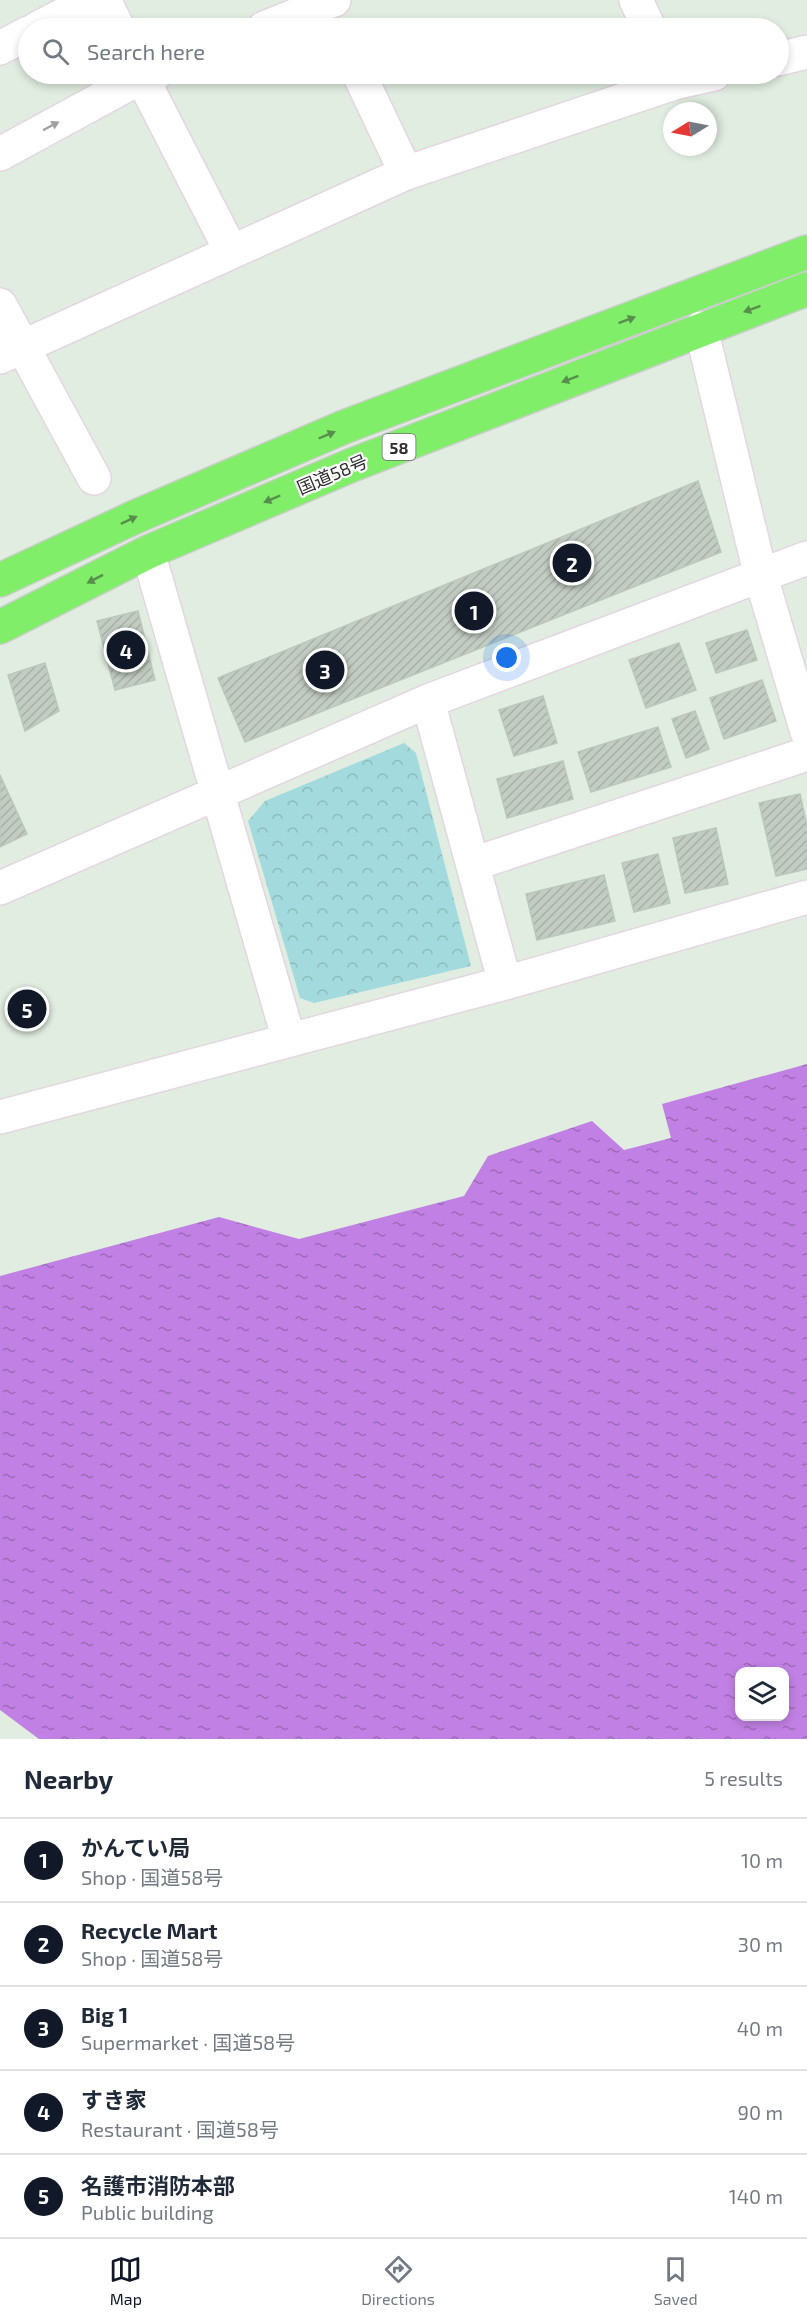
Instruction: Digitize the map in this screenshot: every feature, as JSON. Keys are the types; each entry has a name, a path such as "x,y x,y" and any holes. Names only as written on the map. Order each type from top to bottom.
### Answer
{"highway":[{"name":"58","path":"0,580 135,517 344,427 807,252"},
{"name":"国道58号","path":"0,627 148,552 352,465 701,328 807,289"}],"street":[{"path":"57,18 92,0"},
{"path":"104,0 113,18"},
{"path":"636,0 644,18"},
{"path":"297,18 330,8"},
{"path":"0,48 18,38"},
{"path":"789,56 807,52"},
{"path":"0,154 129,84"},
{"path":"150,84 231,251"},
{"path":"364,84 406,173"},
{"path":"12,352 406,173 654,84"},
{"path":"0,305 12,352 94,478"},
{"path":"701,328 761,577 807,732"},
{"path":"148,552 289,1040"},
{"path":"0,888 428,701 807,558"},
{"path":"428,701 505,983"},
{"path":"473,864 807,754"},
{"path":"0,1117 505,983 807,897"}],"green space":[{"path":"404,743 416,753 471,966 314,1003 300,998 248,821 265,801"}],"water":[{"path":"807,1064 807,1739 39,1739 0,1710 0,1276 219,1217 299,1239 464,1196 488,1156 592,1121 624,1150 671,1138 662,1104"}],"building":[{"path":"698,481 721,552 245,742 218,678"},
{"path":"138,611 155,680 115,690 97,621"},
{"path":"747,630 757,660 716,673 706,643"},
{"path":"679,643 696,690 646,708 629,660"},
{"path":"45,663 59,711 25,731 8,675"},
{"path":"762,680 776,721 724,739 710,698"},
{"path":"543,696 557,743 514,756 499,710"},
{"path":"695,711 709,749 686,758 672,719"},
{"path":"658,727 671,767 591,792 578,752"},
{"path":"563,761 573,799 507,818 497,779"},
{"path":"0,775 27,834 0,847"},
{"path":"800,794 807,826 807,869 776,876 759,803"},
{"path":"716,828 728,884 685,893 673,838"},
{"path":"658,854 670,903 634,912 622,863"},
{"path":"604,875 615,921 537,940 526,894"}],"place":[{"name":"Recycle Mart","path":"572,563"},
{"name":"かんてい局","path":"474,611"},
{"name":"すき家","path":"126,650"},
{"name":"Big 1","path":"325,670"},
{"name":"名護市消防本部","path":"27,1009"}]}
